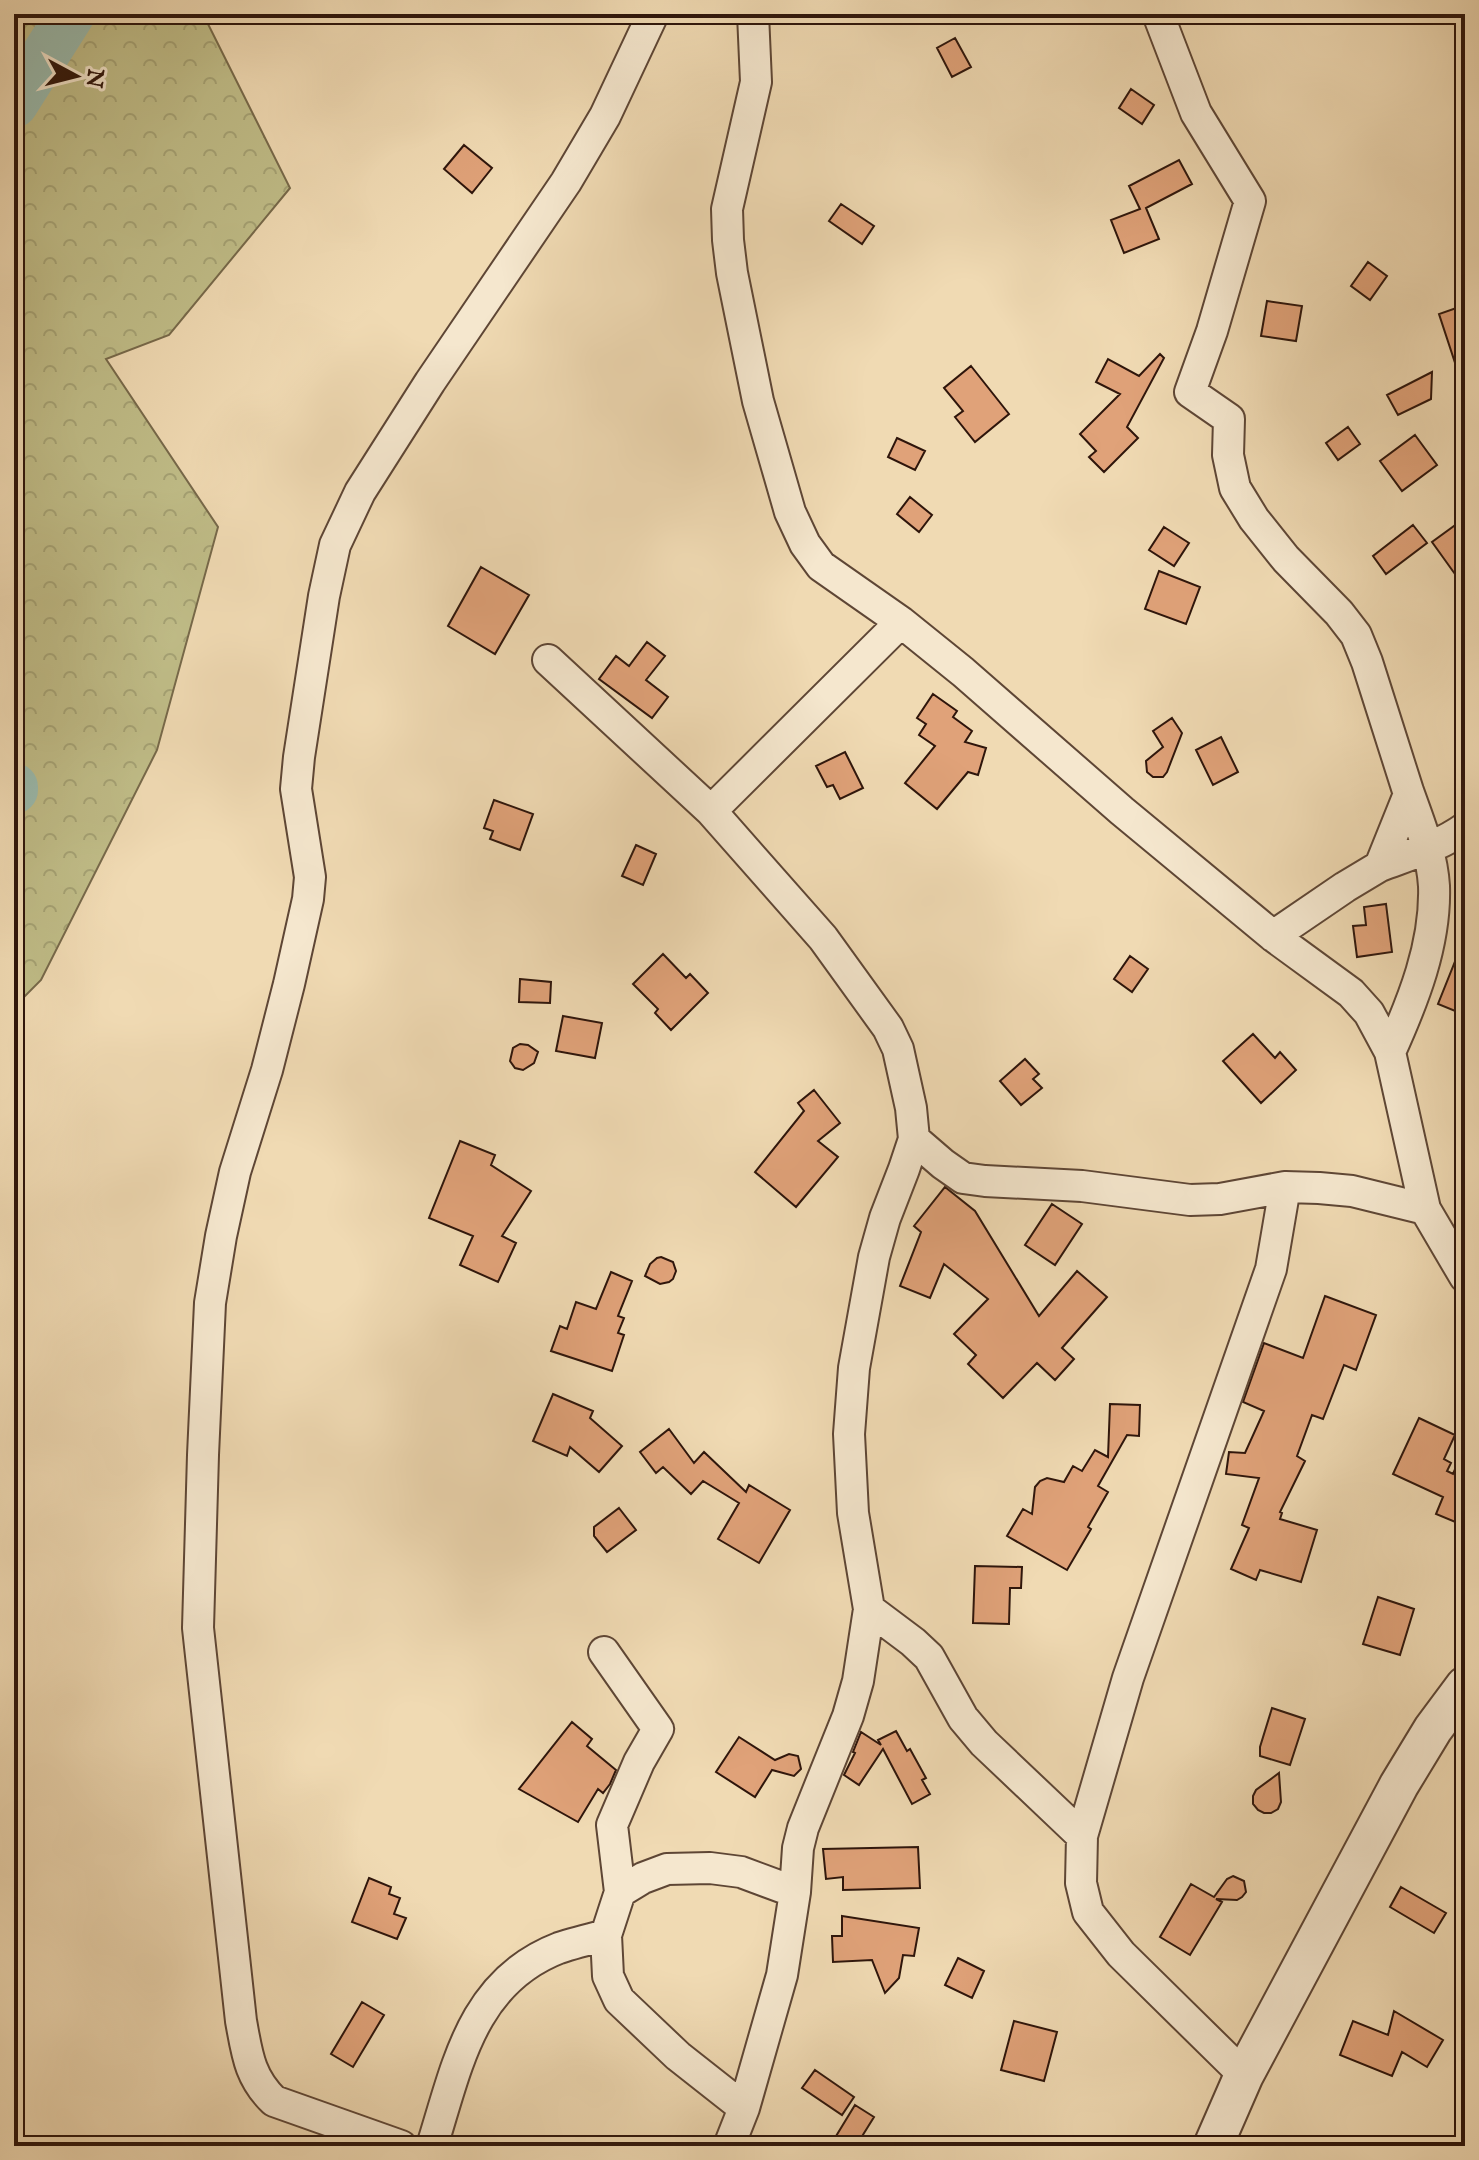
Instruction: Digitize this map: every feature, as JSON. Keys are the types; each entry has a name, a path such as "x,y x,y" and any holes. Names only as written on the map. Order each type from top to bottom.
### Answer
{"street":[{"path":"401,2146 274,2101 262,2089 250,2065 241,2021 198,1628 210,1303 235,1172 267,1070 308,899 310,877 296,789 324,596 335,545 360,492 430,382 566,182 605,116 653,14"},
{"path":"753,14 756,82 727,209 728,240 758,401 790,512 805,544 821,566 901,622 1273,936 1351,993 1369,1013 1390,1052 1425,1209 1465,1277"},
{"path":"1158,14 1196,113 1250,201 1212,331 1190,392 1229,419 1228,455 1235,488 1254,519 1356,635 1428,848 1434,886 1432,922 1420,979 1390,1052"},
{"path":"711,811 901,622"},
{"path":"548,660 711,811 823,938 888,1028 898,1049 911,1108 914,1139 874,1257 854,1368 849,1434 853,1513 869,1609 858,1681 848,1716 803,1828 782,1975 744,2108 729,2146"},
{"path":"1380,866 1409,794"},
{"path":"1273,936 1380,866 1428,848 1465,828"},
{"path":"914,1139 963,1178 1082,1186 1190,1200 1220,1199 1285,1187 1352,1191 1425,1209"},
{"path":"1244,2075 1121,1954 1088,1912 1081,1883 1082,1836 1128,1678 1271,1269 1285,1187"},
{"path":"869,1609 929,1657 963,1718 984,1743 1082,1836"},
{"path":"604,1652 658,1729 639,1762 612,1825 620,1892 606,1935 608,1976 619,2000 678,2056 744,2108"},
{"path":"1213,2146 1244,2075 1399,1785 1433,1729 1465,1686"},
{"path":"620,1892 643,1878 667,1869 710,1868 741,1872 795,1892"},
{"path":"432,2146 466,2040 490,1999 521,1968 557,1949 606,1935"}],"green space":[{"path":"14,14 203,14 290,188 169,335 106,359 218,527 157,750 41,980 14,1007"}],"building":[{"path":"955,38 971,67 952,77 937,48"},
{"path":"1131,89 1154,105 1142,124 1119,108"},
{"path":"464,145 492,168 472,193 444,169"},
{"path":"1179,160 1192,184 1146,208 1159,239 1124,253 1111,220 1140,209 1129,186"},
{"path":"841,204 874,226 862,244 829,221"},
{"path":"1368,262 1387,276 1370,300 1351,286"},
{"path":"1267,301 1302,306 1296,341 1261,336"},
{"path":"1465,305 1465,380 1461,381 1439,314"},
{"path":"1160,354 1164,358 1127,427 1138,438 1104,472 1089,457 1096,451 1080,434 1120,394 1096,382 1108,359 1139,376"},
{"path":"971,366 1009,414 975,442 955,417 963,411 944,388"},
{"path":"1432,372 1431,399 1398,415 1387,395"},
{"path":"1348,427 1360,444 1338,460 1326,443"},
{"path":"1415,435 1437,465 1402,491 1380,461"},
{"path":"897,438 925,451 915,470 888,457"},
{"path":"910,497 932,515 919,532 897,514"},
{"path":"1465,518 1465,588 1432,542"},
{"path":"1413,525 1427,543 1386,574 1373,556"},
{"path":"1164,527 1189,543 1174,566 1149,550"},
{"path":"481,567 529,595 495,654 448,626"},
{"path":"1159,571 1200,587 1186,624 1145,609"},
{"path":"647,642 665,656 646,680 668,697 652,718 599,679 616,656 629,666"},
{"path":"933,694 957,711 953,717 972,731 965,742 986,748 978,775 968,772 937,809 905,783 935,746 919,735 926,724 917,718"},
{"path":"1172,718 1182,733 1167,772 1163,777 1153,777 1147,772 1146,761 1163,747 1153,731"},
{"path":"1221,737 1238,772 1213,785 1196,750"},
{"path":"845,752 863,788 840,799 833,785 827,787 816,766"},
{"path":"494,800 533,814 520,850 490,839 493,831 484,828"},
{"path":"636,845 656,854 643,885 622,876"},
{"path":"1386,904 1392,952 1357,957 1353,926 1366,925 1364,907"},
{"path":"1465,939 1465,1015 1438,1004"},
{"path":"663,954 686,978 690,974 708,993 671,1030 655,1013 658,1009 633,984"},
{"path":"1130,956 1148,969 1132,992 1114,979"},
{"path":"520,979 551,982 550,1003 519,1002"},
{"path":"563,1016 602,1023 595,1058 556,1051"},
{"path":"1253,1034 1275,1058 1280,1052 1296,1070 1261,1103 1223,1061"},
{"path":"520,1044 538,1052 534,1063 523,1070 515,1068 510,1061 513,1048"},
{"path":"1025,1059 1039,1074 1033,1079 1042,1088 1021,1105 1000,1081"},
{"path":"814,1090 840,1123 818,1141 838,1157 796,1207 755,1172 804,1111 798,1103"},
{"path":"460,1141 495,1155 491,1165 531,1191 502,1236 516,1243 498,1282 460,1265 473,1236 429,1218"},
{"path":"945,1187 975,1211 1039,1316 1077,1271 1107,1297 1062,1348 1074,1359 1055,1380 1037,1363 1003,1398 968,1364 976,1355 954,1334 988,1299 944,1264 930,1298 900,1286 921,1232 914,1226"},
{"path":"1052,1204 1082,1224 1055,1265 1025,1245"},
{"path":"661,1257 673,1262 676,1271 673,1279 660,1284 645,1276 650,1264"},
{"path":"611,1272 632,1281 618,1316 624,1318 618,1333 624,1335 612,1371 551,1351 560,1326 567,1329 576,1302 596,1309"},
{"path":"1325,1296 1376,1315 1356,1370 1344,1365 1323,1419 1312,1415 1297,1456 1305,1461 1280,1512 1280,1519 1317,1530 1301,1582 1260,1570 1256,1580 1231,1569 1249,1528 1242,1525 1259,1478 1226,1474 1229,1452 1245,1453 1264,1411 1243,1402 1264,1343 1303,1358"},
{"path":"553,1394 593,1411 590,1418 622,1446 599,1472 570,1447 567,1456 533,1441"},
{"path":"1110,1404 1140,1405 1139,1436 1127,1435 1098,1486 1108,1492 1067,1570 1007,1536 1023,1509 1032,1514 1035,1487 1040,1481 1047,1478 1064,1482 1073,1466 1082,1471 1095,1450 1108,1457"},
{"path":"1419,1418 1455,1435 1444,1459 1451,1463 1447,1471 1453,1474 1465,1446 1465,1526 1436,1514 1443,1497 1393,1474"},
{"path":"669,1429 694,1463 704,1452 746,1492 749,1485 790,1510 759,1563 718,1539 739,1503 703,1481 691,1494 663,1467 656,1473 640,1452"},
{"path":"619,1508 636,1530 607,1552 594,1536 594,1527"},
{"path":"975,1566 1022,1567 1021,1588 1010,1588 1009,1624 973,1623"},
{"path":"1378,1597 1414,1609 1400,1655 1363,1644"},
{"path":"1272,1708 1305,1719 1290,1765 1260,1756"},
{"path":"572,1722 592,1739 587,1746 616,1770 610,1784 603,1793 598,1789 578,1822 519,1789"},
{"path":"896,1731 926,1778 922,1780 930,1794 912,1804 883,1749 859,1785 844,1775 861,1732 881,1745 878,1740"},
{"path":"739,1737 775,1760 789,1754 798,1756 801,1769 794,1776 772,1770 755,1797 716,1772"},
{"path":"1279,1773 1281,1802 1278,1809 1264,1813 1253,1804 1253,1796 1256,1790"},
{"path":"918,1847 920,1888 843,1890 843,1877 826,1879 823,1849"},
{"path":"1233,1876 1244,1881 1246,1892 1237,1900 1216,1899 1222,1902 1190,1955 1160,1937 1191,1884 1214,1897 1227,1879"},
{"path":"369,1878 391,1887 389,1894 400,1898 394,1914 406,1918 397,1939 352,1922"},
{"path":"1401,1887 1446,1913 1434,1933 1390,1907"},
{"path":"842,1916 919,1928 914,1956 903,1955 899,1978 885,1993 872,1960 833,1962 832,1936 842,1936"},
{"path":"958,1958 984,1971 972,1998 945,1985"},
{"path":"362,2002 384,2015 353,2067 331,2054"},
{"path":"1394,2011 1443,2040 1427,2067 1402,2052 1392,2076 1340,2055 1353,2021 1388,2035"},
{"path":"1014,2021 1057,2032 1044,2081 1001,2070"},
{"path":"815,2070 854,2097 842,2115 802,2088"},
{"path":"855,2105 874,2117 856,2146 830,2146"}],"waterway":[{"path":"14,104 71,14"}]}
